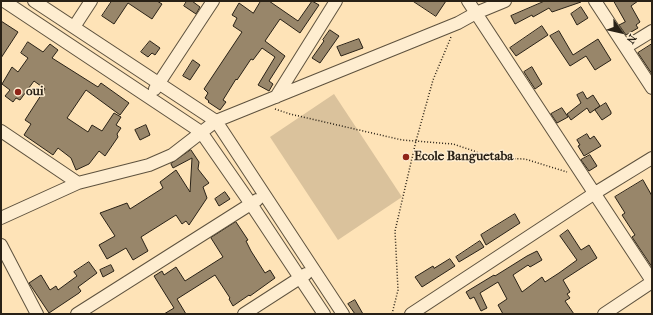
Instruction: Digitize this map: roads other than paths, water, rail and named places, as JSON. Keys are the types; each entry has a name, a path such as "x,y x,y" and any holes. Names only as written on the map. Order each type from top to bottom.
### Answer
{"street":[{"path":"4,1 200,132 251,204 324,314"},
{"path":"34,1 216,121 343,314"},
{"path":"74,27 91,1"},
{"path":"149,98 213,1"},
{"path":"276,97 336,1"},
{"path":"468,1 652,282 604,314"},
{"path":"1,218 78,183 149,165 172,155 216,121 458,22 505,1"},
{"path":"595,1 652,88"},
{"path":"626,47 652,31"},
{"path":"1,131 78,183"},
{"path":"410,314 594,193 652,158"},
{"path":"77,314 265,195"},
{"path":"1,245 37,314"},
{"path":"244,314 314,269"}],"place":[{"name":"oui","path":"18,92"},
{"name":"Ecole Banguetaba","path":"406,157"}]}
